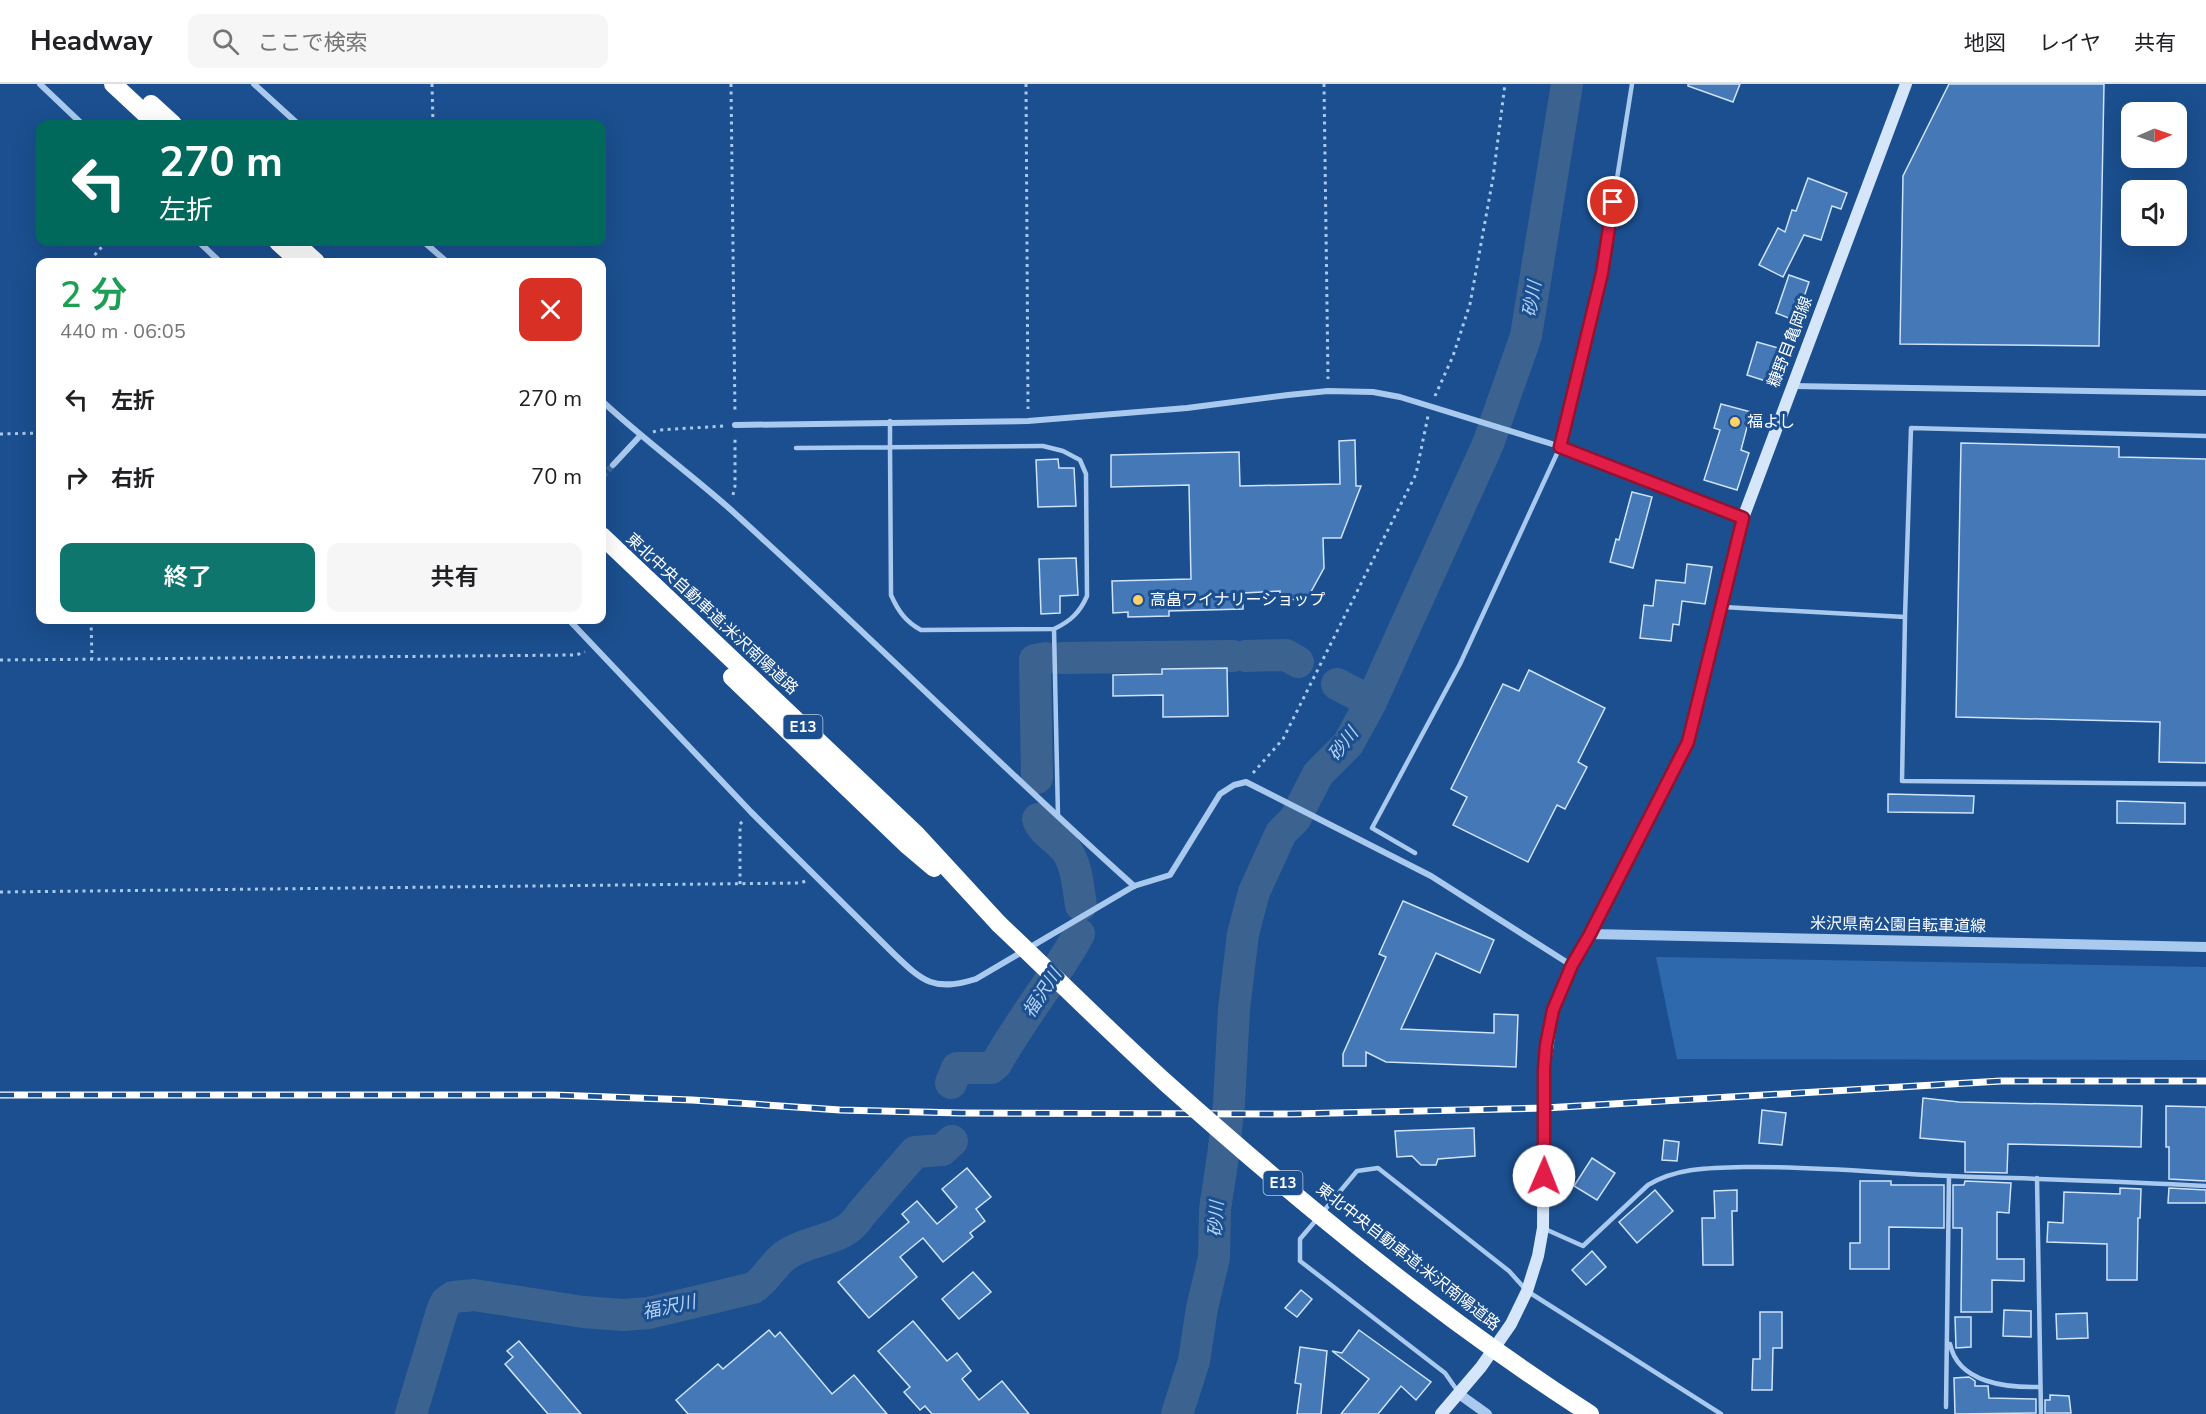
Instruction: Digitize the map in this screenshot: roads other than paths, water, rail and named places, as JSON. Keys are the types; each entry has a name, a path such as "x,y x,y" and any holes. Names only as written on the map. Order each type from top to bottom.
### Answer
{"highway":[{"path":"113,84 152,120"},
{"path":"130,84 168,120"},
{"path":"282,246 296,258"},
{"path":"298,246 312,258"},
{"name":"東北中央自動車道;米沢南陽道路","path":"606,540 917,835 999,924"},
{"name":"東北中央自動車道;米沢南陽道路","path":"606,556 908,846 999,924 1165,1082 1340,1230 1432,1302 1530,1375 1590,1414"}],"main road":[{"name":"糠野目亀岡線","path":"1441,1414 1481,1367 1511,1324 1527,1291 1538,1256 1543,1228 1544,1069 1553,1010 1572,965 1688,742 1743,518 1906,84"}],"street":[{"path":"40,84 78,120"},
{"path":"254,84 294,120"},
{"path":"203,246 216,258"},
{"path":"429,246 442,258"},
{"path":"1791,386 2206,393"},
{"path":"735,425 890,421 1028,421 1187,408 1328,391 1373,392 1552,444"},
{"path":"606,405 640,436 729,508 1058,818 1134,886"},
{"path":"614,465 640,436"},
{"path":"573,624 750,812 816,877 910,969 926,980 941,986 976,979 1134,886 1170,875 1220,794 1234,785 1246,782 1431,876 1572,965"},
{"name":"米沢県南公園自転車道線","path":"1590,934 2206,947"},
{"path":"1460,1394 1487,1414"}],"lane":[{"path":"1415,854 1372,828 1460,664 1560,447 1602,273 1632,84"},
{"path":"796,448 890,447 1043,446 1063,451 1080,460 1086,474 1087,596 1082,608 1069,622 1054,629 921,630 911,625 898,612 891,596 890,447 890,421"},
{"path":"2206,436 1911,428 1902,781 2206,784"},
{"path":"1552,444 1743,518"},
{"path":"1721,607 1905,617"},
{"path":"1054,629 1058,818"},
{"path":"1543,1228 1583,1246 1648,1185 1660,1178 1689,1170 1788,1167 2206,1186"},
{"path":"1460,1394 1445,1372 1300,1261 1300,1239 1357,1171 1378,1168 1509,1271 1527,1291 1721,1414"},
{"path":"1946,1407 1949,1176"},
{"path":"2037,1178 2041,1414"},
{"path":"1948,1336 1952,1356 1971,1374 1989,1383 2040,1387"}],"waterway":[{"name":"砂川","path":"1177,1414 1194,1361 1202,1308 1214,1258 1215,1209 1229,1104 1234,1009 1243,934 1254,892 1281,833 1295,819 1318,774 1348,744 1371,702 1488,444 1526,336 1567,84"},
{"name":"福沢川","path":"1246,656 1286,655 1298,662"},
{"name":"福沢川","path":"1062,658 1233,656"},
{"name":"福沢川","path":"1037,778 1035,660 1046,658"},
{"name":"福沢川","path":"1337,684 1371,702"},
{"name":"福沢川","path":"1038,819 1043,828 1063,846 1070,856 1081,905"},
{"name":"福沢川","path":"951,1083 957,1068 991,1068 996,1064 1079,934"},
{"name":"福沢川","path":"411,1414 442,1311 446,1302 453,1297 474,1295 583,1312 623,1315 649,1313 753,1288 786,1255 846,1230 915,1152 942,1150 952,1141"}],"tunnel":[{"path":"606,473 613,465"}],"railway":[{"path":"0,1095 554,1095 692,1100 840,1110 961,1113 1291,1114 1545,1108 2001,1081 2206,1081"}],"place":[{"name":"福よし","path":"1735,422"},
{"name":"高畠ワイナリーショップ","path":"1138,600"}]}
